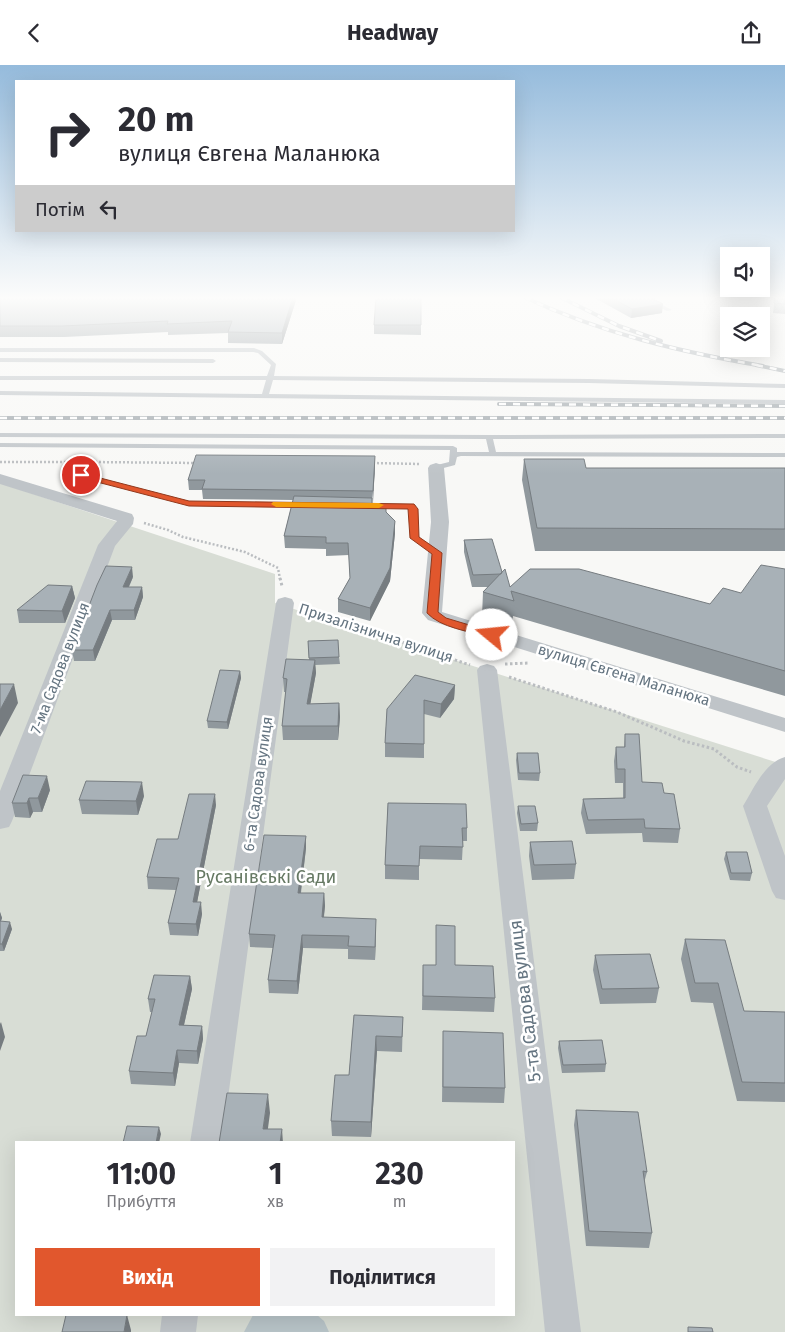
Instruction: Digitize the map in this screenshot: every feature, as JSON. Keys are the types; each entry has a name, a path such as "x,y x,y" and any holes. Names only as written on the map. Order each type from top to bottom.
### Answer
{"street":[{"name":"вулиця Євгена Маланюка","path":"436,468 440,522 432,613 435,617 785,725"},
{"path":"0,479 126,518"},
{"name":"7-ма Садова вулиця","path":"0,821 108,545 124,524 126,518"},
{"name":"6-та Садова вулиця","path":"206,1141 284,603"},
{"name":"5-та Садова вулиця","path":"482,664 563,1332"},
{"path":"778,772 755,806 785,891"},
{"path":"178,1332 180,1316"}],"lane":[{"path":"81,361 84,356"},
{"path":"264,356 274,365 265,396"},
{"path":"0,360 213,361"},
{"path":"0,378 270,377 616,381 785,386"},
{"path":"0,393 785,402"},
{"path":"0,435 785,436"},
{"path":"489,437 493,454"},
{"path":"0,445 453,448 452,463 436,468"},
{"path":"454,455 785,455"},
{"path":"81,475 189,503 318,505"},
{"path":"368,505 413,507 415,538 437,553"}],"path":[{"path":"0,461 80,462"},
{"path":"90,462 200,463"},
{"path":"369,463 418,463 436,468"},
{"name":"Призалізнична вулиця","path":"126,518 168,530 183,537 245,552 278,568 284,603 482,664 617,712 684,741 714,749 737,767 778,772"},
{"path":"482,664 524,665 558,655"}],"green space":[{"name":"Русанівські Сади","path":"0,483 275,574 275,603 785,765 785,1332 0,1332"}],"shaded area":[{"path":"252,1316 318,1316 324,1321 329,1332 244,1332"}],"building":[{"path":"196,455 375,456 373,491 202,489 205,480 188,480"},
{"path":"524,459 584,459 586,468 785,468 785,529 537,528"},
{"path":"294,496 372,498 372,505 386,505 386,512 395,521 390,568 370,608 338,599 350,578 348,543 326,543 326,537 284,536"},
{"path":"492,539 501,574 473,575 464,540"},
{"path":"761,565 785,569 785,671 511,591 514,601 483,592 505,569 510,587 530,569 579,569 710,604 723,588 741,593"},
{"path":"106,566 132,567 123,587 142,587 134,610 110,610 93,650 72,650 97,585"},
{"path":"48,585 72,586 62,611 17,610"},
{"path":"338,640 339,657 309,658 308,641"},
{"path":"286,659 315,660 307,704 339,703 338,726 282,726 287,679 283,678"},
{"path":"220,670 240,671 227,722 207,721"},
{"path":"415,675 455,685 441,704 424,700 424,744 385,743 387,709"},
{"path":"0,684 14,684 0,710"},
{"path":"625,734 639,734 642,782 662,783 664,793 674,794 680,829 645,828 644,819 588,820 583,799 625,798 625,769 617,769 616,747 625,747"},
{"path":"517,753 538,753 540,773 519,773"},
{"path":"23,775 47,776 38,798 29,798 27,803 12,803"},
{"path":"86,781 142,782 136,801 79,800"},
{"path":"189,794 215,794 193,902 201,902 196,924 168,923 179,878 147,877 157,839 178,839"},
{"path":"388,803 466,804 467,828 462,828 463,847 420,846 419,866 385,865"},
{"path":"518,806 535,806 538,823 521,824"},
{"path":"264,835 306,836 298,893 324,893 322,917 376,919 375,947 348,946 349,936 302,935 297,981 268,980 275,935 249,934"},
{"path":"572,841 576,864 534,865 530,842"},
{"path":"726,852 747,852 752,873 731,873"},
{"path":"0,921 10,922 2,944 0,944"},
{"path":"436,925 455,926 455,965 493,966 495,998 423,996 423,965 436,965"},
{"path":"685,939 725,940 744,1011 785,1012 785,1083 742,1082 718,983 695,983"},
{"path":"650,954 659,988 602,989 595,955"},
{"path":"154,975 190,976 179,1025 202,1026 197,1051 177,1050 173,1073 129,1071 137,1036 146,1036 155,999 148,999"},
{"path":"354,1015 403,1017 402,1037 376,1036 371,1122 331,1121 335,1075 349,1075"},
{"path":"443,1031 503,1033 505,1088 443,1087"},
{"path":"602,1040 606,1064 563,1065 559,1041"},
{"path":"227,1093 268,1094 263,1129 282,1129 280,1141 219,1141"},
{"path":"576,1110 638,1112 647,1172 643,1171 652,1233 589,1231"},
{"path":"127,1126 159,1127 156,1141 123,1141"},
{"path":"66,1316 127,1316 124,1332 62,1332"},
{"path":"688,1327 712,1328 713,1332 688,1332"}],"railway":[{"path":"712,356 763,366"},
{"path":"756,365 785,371"},
{"path":"499,404 785,406"},
{"path":"0,418 785,418"}],"slow traffic":[{"path":"276,504 379,505"}],"route":[{"path":"81,475 189,503 411,506 413,507 415,538 437,553 432,613 435,617 443,620 492,635"}]}
